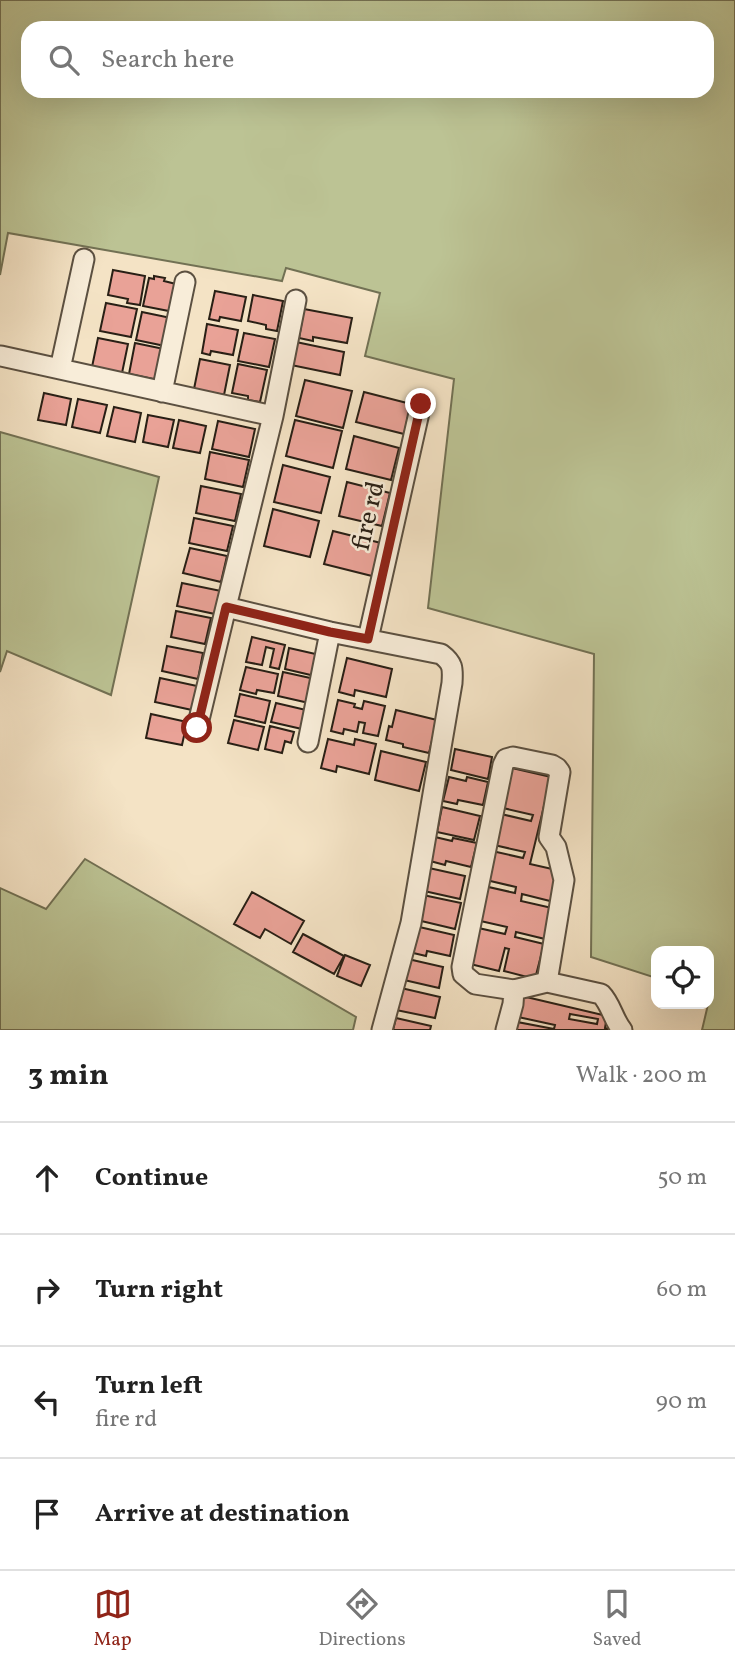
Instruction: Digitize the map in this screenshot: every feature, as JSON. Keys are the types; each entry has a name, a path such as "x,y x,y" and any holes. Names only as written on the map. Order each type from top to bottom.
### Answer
{"street":[{"path":"60,369 84,259"},
{"path":"162,391 185,282"},
{"path":"197,728 273,416 296,300"},
{"path":"1,356 273,416"},
{"name":"fire rd","path":"368,639 421,404"},
{"path":"226,607 330,632 441,654 450,660 453,670 452,683 411,923 382,1030"},
{"path":"308,742 330,632"},
{"path":"547,982 564,880 556,847 549,837 560,772 552,765 513,757 506,759 503,765 462,967 463,974 475,984 514,990 547,982 601,994 622,1030"},
{"path":"506,1030 514,990"}],"green space":[{"path":"0,0 735,0 735,1030 702,1030 707,1009 714,1009 714,946 651,946 651,976 591,957 594,654 428,608 454,379 365,356 380,293 286,268 282,281 8,233 0,275"},
{"path":"0,432 159,477 111,695 7,651 0,672"},
{"path":"85,859 356,1017 353,1030 0,1030 0,888 46,909"}],"building":[{"path":"113,270 145,276 140,305 127,303 128,299 108,295"},
{"path":"154,276 180,285 174,312 143,306 149,278 154,279"},
{"path":"215,291 246,297 241,321 220,317 219,321 209,319"},
{"path":"253,295 283,301 277,331 248,321"},
{"path":"106,303 137,309 131,337 100,331"},
{"path":"304,309 352,318 347,343 313,337 313,341 299,338"},
{"path":"142,312 171,318 165,346 136,340"},
{"path":"207,324 238,330 233,355 211,351 210,355 202,353"},
{"path":"244,333 275,339 269,367 238,361"},
{"path":"98,338 128,344 122,373 92,367"},
{"path":"296,342 344,352 340,375 291,365"},
{"path":"135,343 164,349 158,380 129,374"},
{"path":"200,359 230,365 224,395 194,389"},
{"path":"238,364 267,370 260,402 232,393"},
{"path":"305,380 352,391 343,428 296,416"},
{"path":"364,392 411,404 404,434 356,422"},
{"path":"44,393 71,399 66,425 38,420"},
{"path":"78,399 107,405 100,433 72,427"},
{"path":"114,407 141,413 135,442 107,436"},
{"path":"148,415 174,420 168,447 143,442"},
{"path":"179,420 206,426 200,453 173,448"},
{"path":"295,420 342,431 333,468 286,456"},
{"path":"218,421 255,429 249,457 212,449"},
{"path":"354,436 399,448 391,480 346,469"},
{"path":"210,452 249,460 243,487 205,479"},
{"path":"283,465 330,477 321,513 274,502"},
{"path":"347,482 390,493 382,526 339,516"},
{"path":"201,486 241,494 235,521 196,513"},
{"path":"273,509 319,521 310,557 264,546"},
{"path":"194,518 233,526 227,551 189,543"},
{"path":"333,531 381,543 372,576 324,564"},
{"path":"190,548 227,556 221,582 183,573"},
{"path":"182,583 221,591 215,614 177,606"},
{"path":"176,611 211,618 205,644 171,637"},
{"path":"252,637 285,645 279,669 270,667 274,649 266,647 262,665 246,662"},
{"path":"167,646 203,653 198,679 162,671"},
{"path":"289,648 320,655 315,676 285,669"},
{"path":"347,658 392,669 386,697 355,690 354,696 339,692"},
{"path":"246,667 278,674 274,693 257,690 256,694 240,690"},
{"path":"283,672 315,679 309,703 278,696"},
{"path":"160,678 197,686 192,710 155,702"},
{"path":"240,694 270,701 265,723 235,716"},
{"path":"338,700 355,704 354,707 362,709 364,701 385,706 378,736 363,733 365,723 359,722 357,732 344,729 343,734 331,731"},
{"path":"276,703 306,710 302,729 271,722"},
{"path":"396,710 437,720 429,753 386,740"},
{"path":"151,714 187,722 182,745 146,738"},
{"path":"234,720 264,727 258,750 228,743"},
{"path":"270,726 294,732 291,743 285,741 282,753 265,749"},
{"path":"328,739 354,745 355,739 376,744 369,774 337,766 336,772 321,768"},
{"path":"455,749 492,757 488,779 451,770"},
{"path":"381,751 426,762 419,791 375,780"},
{"path":"512,768 551,777 530,864 561,871 554,902 522,894 521,901 552,908 545,939 516,932 515,937 544,944 535,979 504,971 509,949 505,948 499,971 466,963 474,927 505,934 507,927 476,920 484,886 515,893 516,887 486,880 492,851 523,858 525,852 494,845 501,814 531,821 533,815 503,808"},
{"path":"449,777 466,781 467,777 488,782 483,805 458,800 457,804 443,801"},
{"path":"442,807 480,816 474,840 437,832"},
{"path":"435,837 477,843 471,867 446,861 445,865 430,861"},
{"path":"429,868 465,876 460,899 424,891"},
{"path":"252,892 304,921 291,944 265,929 260,938 234,924"},
{"path":"423,895 461,903 455,929 417,920"},
{"path":"415,926 454,935 450,956 427,951 426,956 409,952"},
{"path":"303,934 344,956 334,974 293,952"},
{"path":"345,955 370,965 361,986 337,976"},
{"path":"408,959 443,967 439,988 404,980"},
{"path":"401,988 440,997 435,1018 396,1010"},
{"path":"522,996 607,1016 605,1028 613,1030 515,1030 517,1022 554,1029 555,1025 518,1017","holes":["570,1014 598,1019 597,1024 569,1019"]},
{"path":"396,1018 431,1026 430,1030 393,1030"}],"route":[{"path":"197,728 226,607 368,639 421,404"}]}
